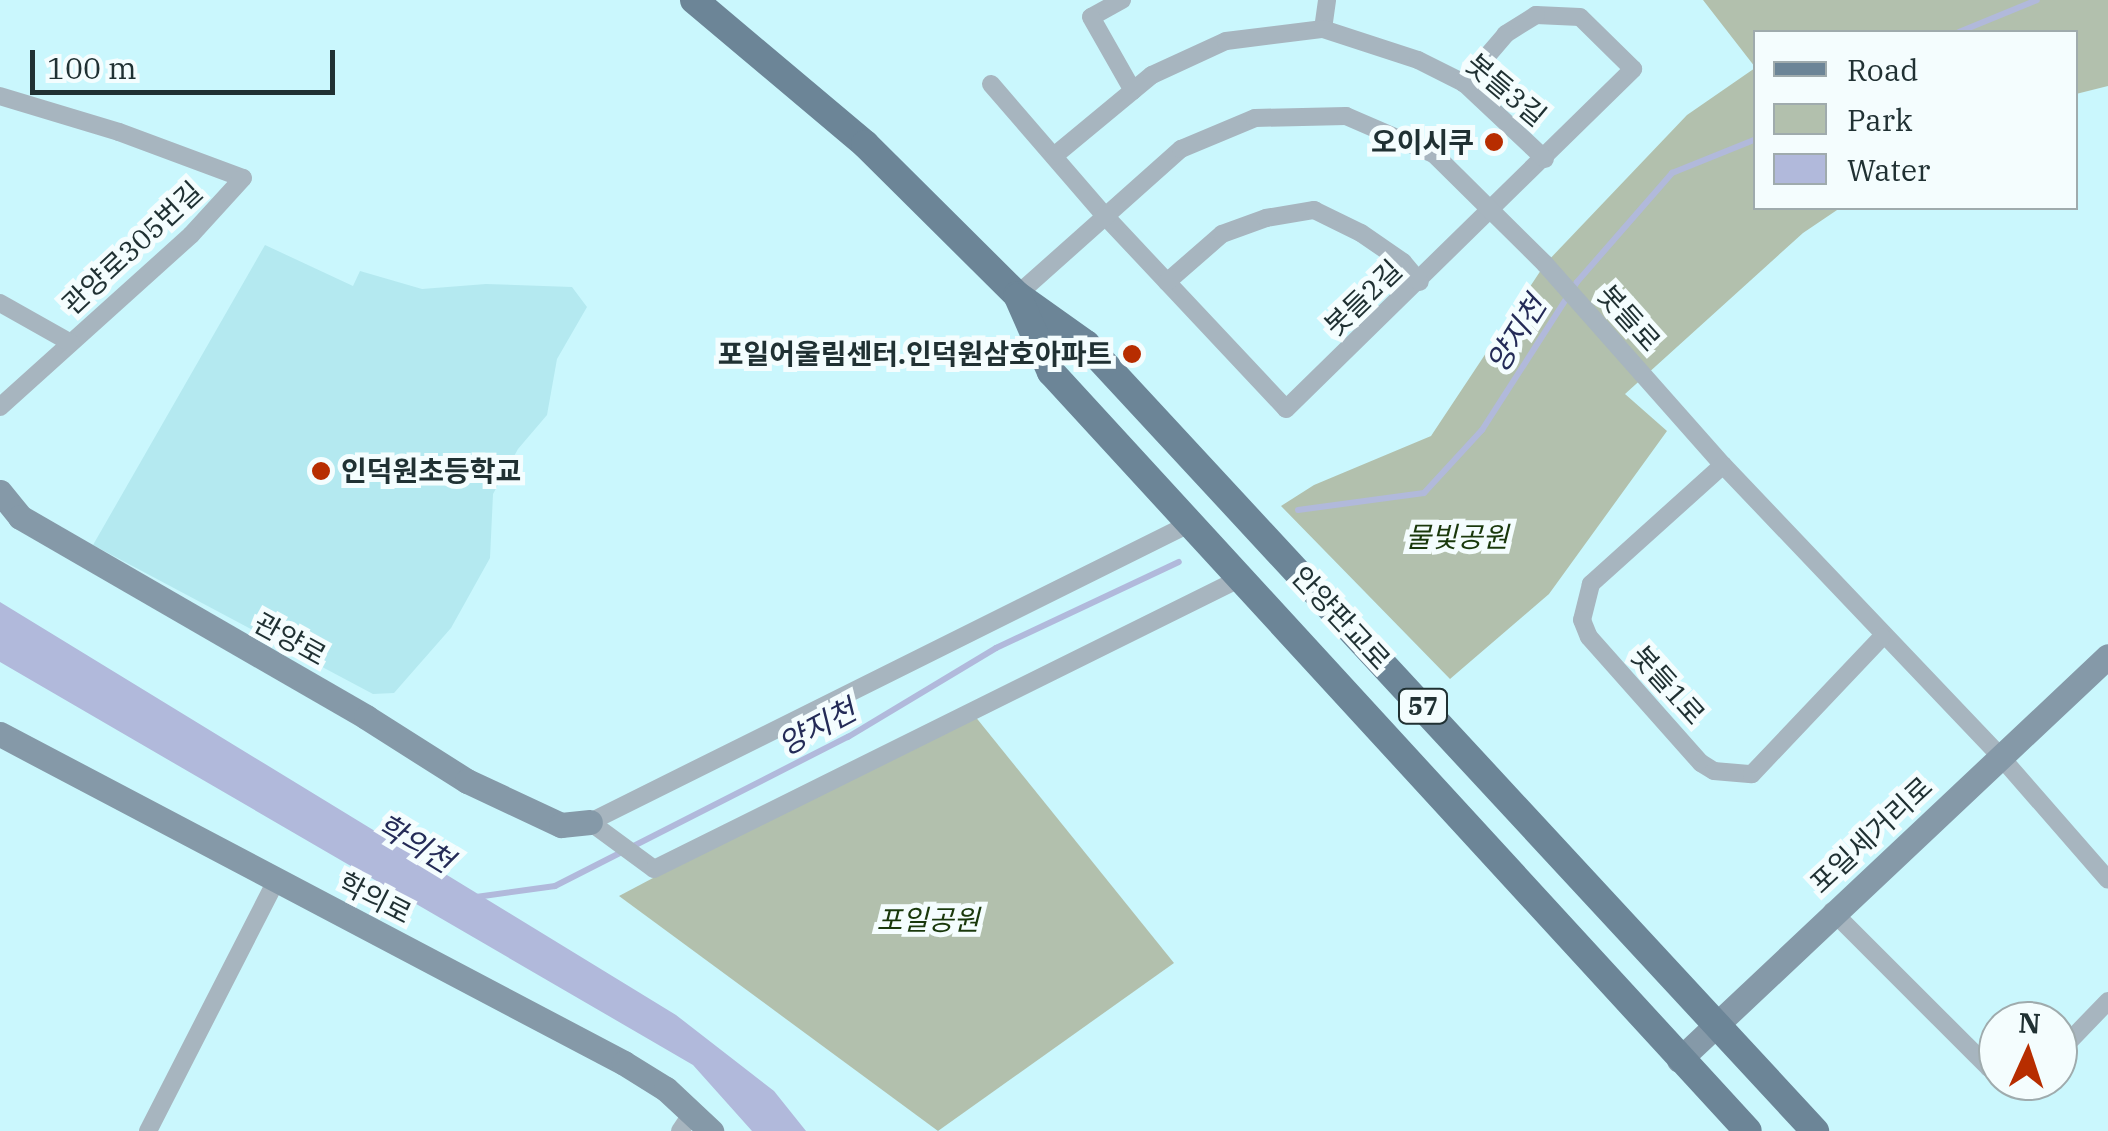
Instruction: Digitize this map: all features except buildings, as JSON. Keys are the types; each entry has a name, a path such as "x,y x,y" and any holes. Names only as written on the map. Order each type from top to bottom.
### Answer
{"main road":[{"name":"안양판교로","path":"694,0 865,144 1017,296 1086,344 1815,1131"},
{"name":"안양판교로","path":"1017,296 1051,372 1678,1060 1748,1131"}],"street":[{"path":"1122,0 1091,17 1133,91"},
{"path":"1323,29 1327,0"},
{"name":"봇들2길","path":"991,84 1106,217 1286,409 1420,282 1633,69 1580,17 1536,15 1506,34 1464,83"},
{"name":"봇들3길","path":"1054,156 1152,76 1226,41 1323,29 1418,60 1464,83 1545,159"},
{"name":"관양로305번길","path":"0,96 120,132 243,178 190,235 0,407"},
{"name":"봇들로","path":"1017,296 1180,148 1255,118 1346,116 1434,154 1560,282 1723,465 2000,756 2108,880"},
{"path":"1167,282 1222,234 1266,218 1314,210 1361,233 1403,262 1420,282"},
{"path":"0,303 72,343"},
{"name":"봇들1로","path":"1723,465 1590,584 1582,620 1589,638 1700,763 1714,771 1752,774 1882,636"},
{"name":"관양로","path":"0,492 20,518 366,717 467,781 561,825 590,822"},
{"path":"1189,524 590,822 654,868 1239,578"},
{"name":"포일세거리로","path":"1678,1060 1832,911 2108,656"},
{"name":"학의로","path":"0,734 624,1063 666,1089 695,1125"},
{"path":"148,1131 276,881"},
{"path":"1832,911 1978,1057"},
{"path":"2078,1032 2108,1001"}],"shaded area":[{"name":"인덕원초등학교","path":"265,245 353,286 360,271 422,289 486,284 572,287 587,307 557,359 547,415 518,449 493,494 490,558 451,628 394,693 373,694 93,545"}],"green space":[{"path":"1703,0 2108,0 2108,86 2078,94 2078,30 1753,30 1753,64"},
{"name":"물빛공원","path":"1753,69 1753,210 1837,210 1803,233 1625,394 1667,431 1549,594 1450,679 1281,506 1314,485 1431,436 1545,264 1687,115"},
{"name":"포일공원","path":"970,710 1174,963 938,1131 619,896"}],"water":[{"name":"학의천","path":"0,602 676,1015 774,1091 806,1131 752,1131 693,1065 0,662"}],"waterway":[{"name":"양지천","path":"1964,30 2037,0"},
{"name":"양지천","path":"1298,510 1424,493 1482,430 1577,282 1672,173 1753,140"},
{"name":"양지천","path":"476,897 555,886 848,737 996,648 1179,562"}],"place":[{"name":"오이시쿠","path":"1494,142"},
{"name":"포일어울림센터.인덕원삼호아파트","path":"1132,354"},
{"name":"인덕원초등학교","path":"321,471"}]}
